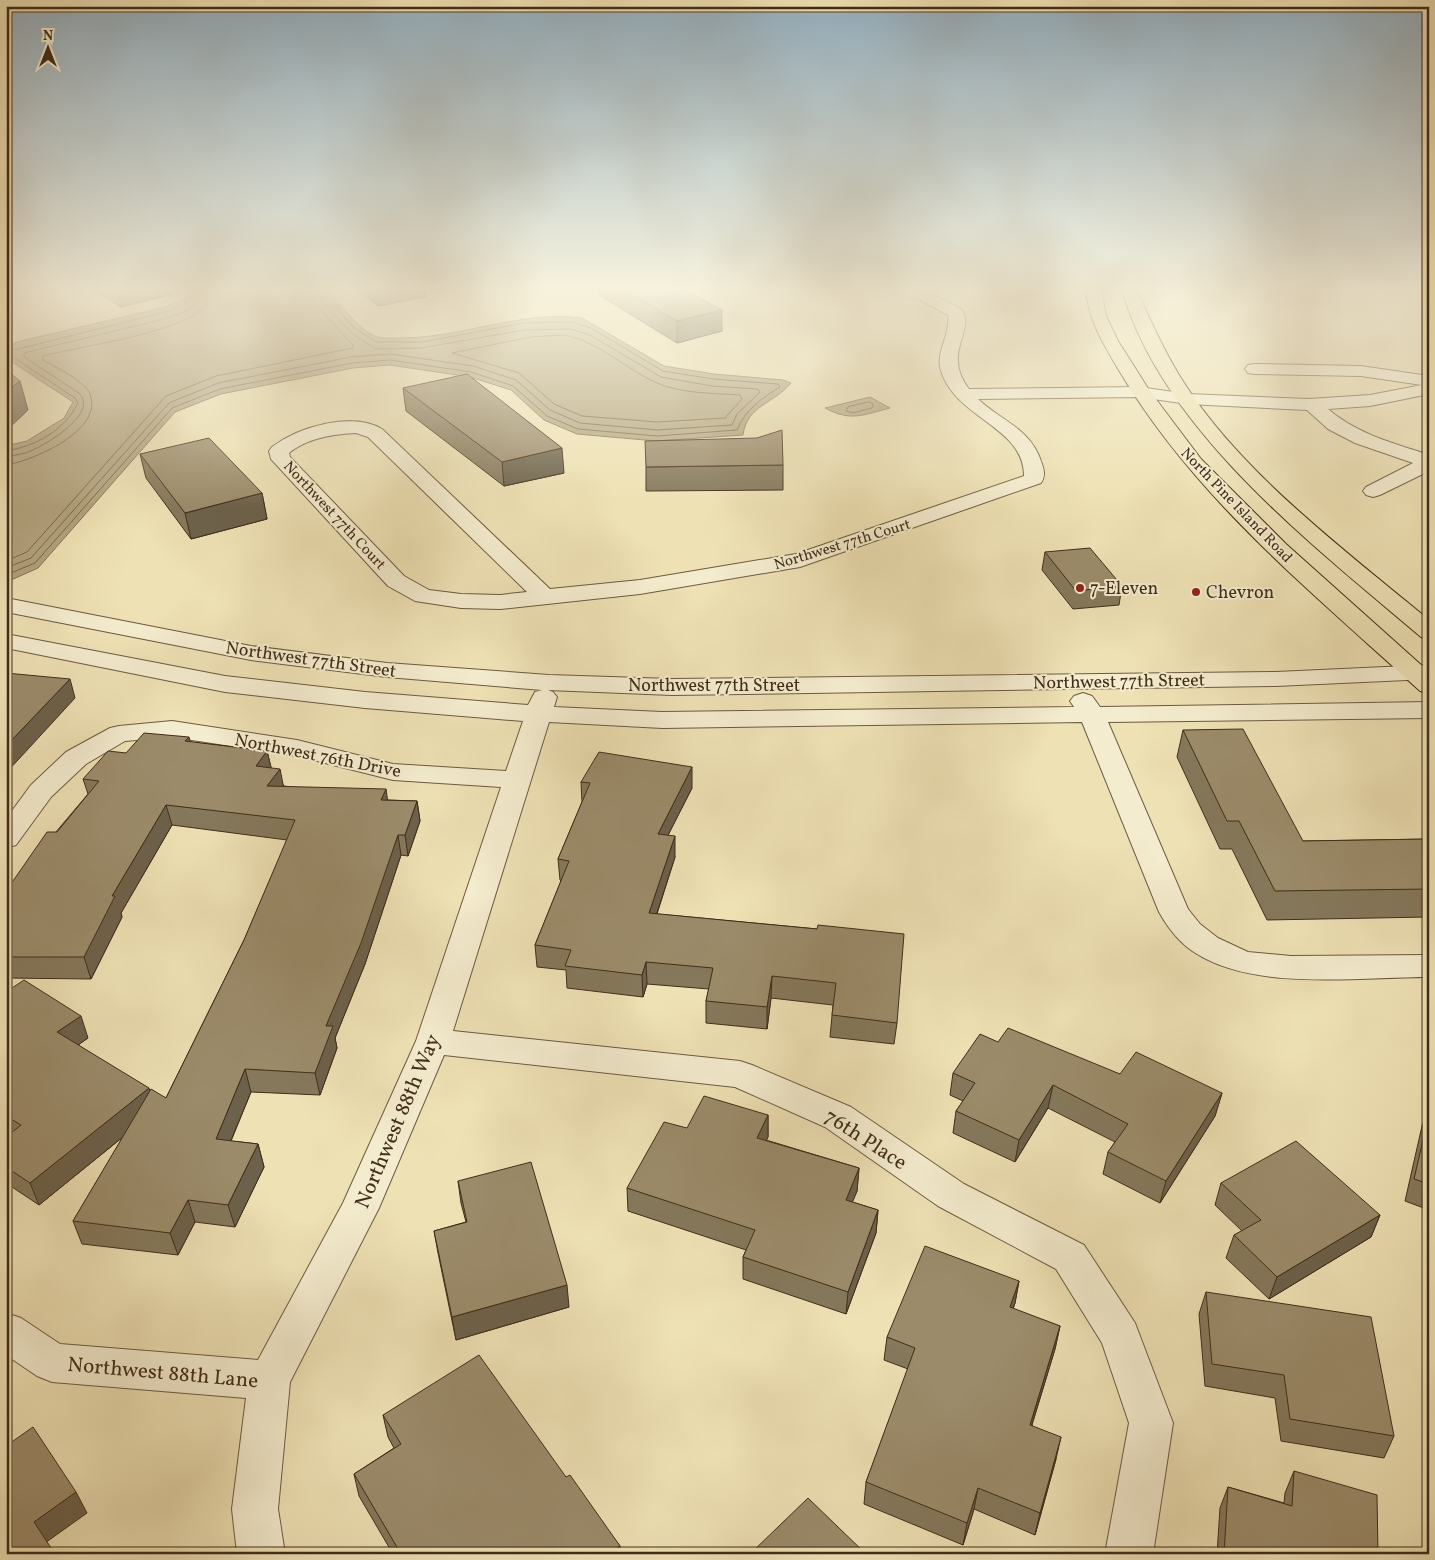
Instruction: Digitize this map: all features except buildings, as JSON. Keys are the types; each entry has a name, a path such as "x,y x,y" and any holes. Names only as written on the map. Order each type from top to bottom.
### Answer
{"main road":[{"name":"North Pine Island Road","path":"1123,362 1145,398 1194,463 1278,550 1423,677"},
{"name":"North Pine Island Road","path":"1165,362 1186,399 1238,462 1280,504 1429,632"}],"street":[{"path":"947,362 950,372 970,400 1145,398 1310,404 1361,402 1403,396 1429,389"},
{"path":"1254,369 1360,371 1429,382"},
{"name":"Northwest 77th Court","path":"546,597 375,433 364,428 348,428 299,438 285,445 279,451 282,459 396,581 424,596 461,601 500,602 546,597 704,578 800,560 1002,492 1034,479 1036,469 1024,442 1008,427 970,400"},
{"path":"1310,404 1335,425 1362,439 1429,462"},
{"path":"1373,491 1429,462"},
{"name":"Northwest 77th Street","path":"6,605 251,654 387,670 662,720 1429,710"},
{"name":"Northwest 77th Street","path":"6,641 225,684 365,700 543,698 672,687 1423,677"},
{"path":"1070,681 1092,714 1174,912 1183,926 1199,942 1221,954 1242,962 1272,967 1429,966"},
{"name":"Northwest 88th Way","path":"262,1554 255,1509 269,1380 360,1208 433,1041 543,698"},
{"name":"Northwest 76th Drive","path":"6,840 41,791 76,758 119,734 172,729 297,748 393,772 517,780"},
{"name":"76th Place","path":"433,1041 740,1074 838,1117 950,1195 1070,1257 1120,1336 1150,1423 1130,1554"},
{"name":"Northwest 88th Lane","path":"6,1331 52,1363 269,1380"}],"water":[{"path":"12,362 657,362 664,366 714,374 783,380 791,383 755,411 746,425 743,435 656,441 577,434 544,420 511,390 470,377 390,365 353,368 221,394 175,412 38,568 11,580 6,579 6,446 27,441 64,418 73,402"},
{"path":"870,397 890,408 864,415 850,416 825,408"}],"place":[{"name":"7-Eleven","path":"1080,588"},
{"name":"Chevron","path":"1196,592"}]}
